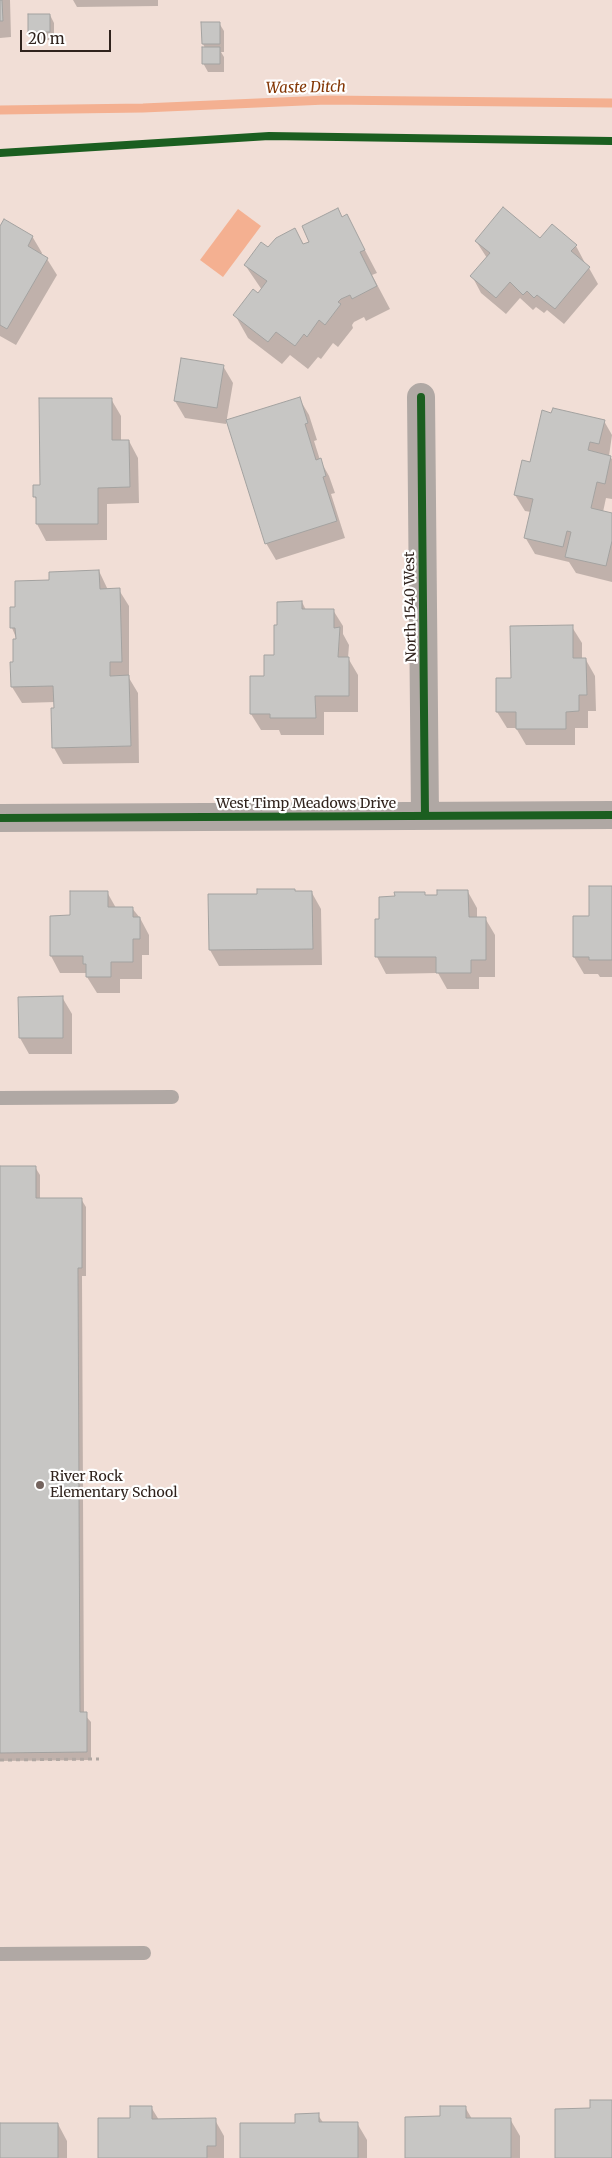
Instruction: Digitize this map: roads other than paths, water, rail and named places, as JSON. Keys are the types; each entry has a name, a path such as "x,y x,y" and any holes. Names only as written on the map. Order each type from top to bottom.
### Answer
{"street":[{"name":"North 1540 West","path":"421,397 426,816"},
{"name":"West Timp Meadows Drive","path":"0,818 612,815"}],"lane":[{"path":"0,1098 172,1097"},
{"path":"0,1954 144,1953"}],"waterway":[{"name":"Waste Ditch","path":"0,110 143,108 326,100 612,103"}],"place":[{"name":"River Rock Elementary School","path":"40,1485"}]}
